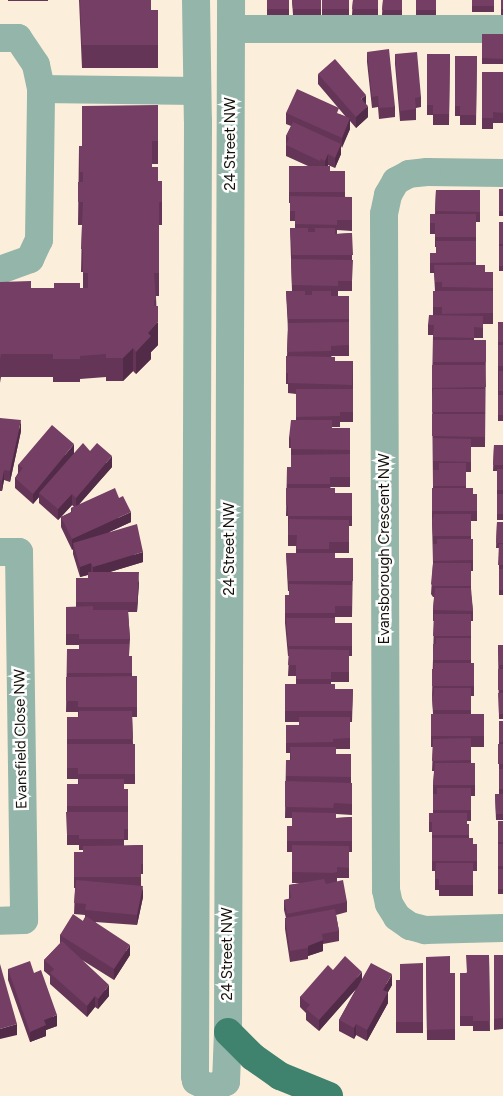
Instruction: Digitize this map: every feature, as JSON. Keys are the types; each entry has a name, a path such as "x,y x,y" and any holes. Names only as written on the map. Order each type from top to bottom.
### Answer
{"main road":[{"path":"228,1032 253,1057 280,1076 329,1096"}],"street":[{"name":"24 Street NW","path":"196,0 198,90 195,1076 196,1081 210,1092 226,1082 228,1032 231,0"},
{"path":"231,30 503,29"},
{"path":"0,38 18,38 36,65 40,89 39,240 30,259 0,270"},
{"path":"40,89 198,90"},
{"name":"Evansborough Crescent NW","path":"503,173 426,172 409,174 396,182 388,195 384,214 386,890 389,904 397,917 410,926 425,930 503,928"},
{"name":"Evansfield Close NW","path":"0,552 19,552 24,920 0,921"}],"building":[{"path":"80,0 151,0 151,10 158,10 158,45 82,45"},
{"path":"267,0 289,0 289,9 267,9"},
{"path":"292,0 321,0 321,9 293,9"},
{"path":"322,0 349,0 349,9 322,9"},
{"path":"353,0 378,0 378,9 352,9"},
{"path":"383,0 402,0 402,10 382,10"},
{"path":"416,0 436,0 436,10 416,10"},
{"path":"472,0 494,0 494,6 472,6"},
{"path":"501,0 503,0 503,9 501,9"},
{"path":"482,34 503,34 503,59 482,58"},
{"path":"389,49 395,107 379,108 378,96 372,97 367,52"},
{"path":"417,52 421,97 415,98 416,109 400,111 395,54"},
{"path":"427,54 450,54 449,114 433,114 433,105 427,105"},
{"path":"455,56 477,56 476,115 460,115 460,106 455,106"},
{"path":"335,59 366,95 361,99 368,106 356,117 318,74"},
{"path":"482,72 503,72 503,113 493,112 493,118 482,118"},
{"path":"297,89 339,108 337,113 350,118 342,138 286,113"},
{"path":"158,105 158,141 152,141 152,167 158,167 158,181 162,181 162,202 159,202 159,273 154,273 156,300 154,300 154,306 158,306 158,322 148,333 151,336 136,352 133,348 123,358 106,358 106,354 80,356 80,359 53,359 53,354 1,354 0,360 0,282 31,281 31,288 54,288 54,283 80,283 80,288 88,288 88,273 83,273 83,249 81,249 83,202 78,202 78,182 83,182 83,172 80,172 79,146 82,146 82,106"},
{"path":"293,122 341,144 335,158 328,154 325,161 321,159 320,161 286,145 289,138 286,136"},
{"path":"289,166 330,166 330,171 345,171 345,192 289,192"},
{"path":"499,189 503,189 503,211 499,211"},
{"path":"436,190 480,190 480,212 435,211"},
{"path":"290,196 352,197 352,220 337,220 337,225 295,224 295,211 290,211"},
{"path":"430,214 476,214 476,237 435,237 435,223 430,223"},
{"path":"499,222 503,222 503,244 499,244"},
{"path":"290,228 308,228 308,232 315,232 315,228 335,228 335,234 352,233 353,255 292,255"},
{"path":"436,241 476,241 476,262 430,263 430,253 436,253"},
{"path":"499,246 503,246 503,266 499,266"},
{"path":"291,259 353,260 352,281 338,281 338,286 292,285"},
{"path":"434,265 485,265 485,272 493,272 493,288 442,287 442,282 435,282"},
{"path":"286,291 305,291 305,295 312,295 312,291 331,291 331,296 349,296 349,319 288,319"},
{"path":"433,291 493,291 493,313 442,314 442,307 433,307"},
{"path":"429,315 483,316 483,328 474,327 474,338 433,337 434,325 428,325"},
{"path":"349,322 349,345 331,346 331,351 287,352 288,323"},
{"path":"498,322 503,322 503,342 498,342"},
{"path":"433,340 486,340 486,362 433,362"},
{"path":"498,345 503,345 503,366 498,366"},
{"path":"286,356 335,357 335,361 353,361 352,385 288,383"},
{"path":"432,365 485,365 486,387 432,388"},
{"path":"499,371 503,371 503,391 499,391"},
{"path":"296,389 353,389 353,412 340,412 340,416 296,417"},
{"path":"433,389 485,389 485,412 432,412"},
{"path":"498,395 503,395 503,415 498,415"},
{"path":"432,414 485,414 485,437 432,436"},
{"path":"0,418 21,420 10,471 4,470 2,481 0,480"},
{"path":"291,420 332,420 332,428 350,428 350,450 291,449 291,438 289,438"},
{"path":"52,425 74,444 33,494 15,478 23,468 18,465"},
{"path":"433,438 471,439 471,462 433,461"},
{"path":"83,443 90,451 97,443 112,456 76,498 72,494 58,509 39,493"},
{"path":"494,445 503,445 503,465 493,465"},
{"path":"350,454 350,477 330,477 330,484 287,484 287,467 291,467 291,455"},
{"path":"439,463 466,463 466,486 433,486 433,470 439,470"},
{"path":"497,469 503,469 503,490 497,490"},
{"path":"115,488 119,498 123,496 131,512 72,539 61,517 72,512 71,508"},
{"path":"286,488 335,488 335,493 352,493 352,516 288,516"},
{"path":"432,488 473,488 473,494 477,494 477,511 432,511"},
{"path":"497,494 503,494 503,514 497,514"},
{"path":"434,514 471,514 471,536 433,536 432,521"},
{"path":"289,519 349,520 349,542 329,542 329,549 296,549 297,535 288,535"},
{"path":"497,522 503,522 503,543 496,543"},
{"path":"137,524 143,552 93,567 91,563 80,567 73,543"},
{"path":"437,539 473,539 473,560 433,561 433,544 437,544"},
{"path":"499,544 503,544 503,565 498,565"},
{"path":"286,553 335,553 335,558 353,558 353,581 288,581"},
{"path":"433,563 471,563 471,586 433,586 431,584"},
{"path":"499,569 503,569 503,590 499,590"},
{"path":"88,572 139,572 137,602 76,602 76,578 88,578"},
{"path":"289,584 352,585 352,606 335,606 335,613 285,613 285,595 289,595"},
{"path":"435,588 471,588 473,611 433,610"},
{"path":"93,606 93,610 128,610 130,639 79,639 79,634 66,634 66,607"},
{"path":"434,614 471,614 471,636 433,636"},
{"path":"286,618 335,618 335,623 352,623 352,646 288,646"},
{"path":"436,638 471,638 471,660 433,660 433,644 436,644"},
{"path":"79,644 129,644 129,656 132,656 132,673 67,673 67,649 79,649"},
{"path":"498,645 503,645 503,665 499,665"},
{"path":"289,649 349,650 349,672 331,672 331,679 296,679 296,665 288,665"},
{"path":"434,663 474,663 474,686 432,686"},
{"path":"498,669 503,669 503,690 498,690"},
{"path":"137,676 137,707 78,707 78,701 66,701 66,677"},
{"path":"285,684 335,684 335,689 353,689 352,711 285,711"},
{"path":"434,688 471,688 471,710 433,710 432,696"},
{"path":"498,693 503,693 503,714 499,714"},
{"path":"79,711 132,711 133,739 67,739 67,717 79,717"},
{"path":"431,714 484,714 484,736 431,736"},
{"path":"299,717 350,717 350,738 333,739 333,742 286,743 286,725 299,725"},
{"path":"499,721 503,721 503,742 499,742"},
{"path":"471,738 471,760 432,761 433,739"},
{"path":"67,744 135,744 135,774 78,774 78,768 67,768"},
{"path":"498,744 503,744 503,764 498,764"},
{"path":"290,747 336,747 336,754 351,754 351,777 286,776 286,760 291,760"},
{"path":"435,763 475,763 475,785 433,785"},
{"path":"499,769 503,769 503,789 499,789"},
{"path":"78,779 124,779 124,789 128,789 128,806 67,806 67,784 79,784"},
{"path":"285,781 352,783 352,804 334,803 333,808 285,807"},
{"path":"437,788 471,788 471,810 433,810 433,794 437,794"},
{"path":"495,794 503,794 503,814 496,814"},
{"path":"66,812 128,812 128,829 124,829 124,839 79,839 79,835 67,835"},
{"path":"292,812 336,813 336,818 352,817 352,841 287,841 287,826 292,826"},
{"path":"429,813 467,813 469,835 432,835 432,822 429,822"},
{"path":"498,821 503,821 503,842 498,842"},
{"path":"432,838 473,838 473,844 477,844 477,861 432,861"},
{"path":"498,844 503,844 503,866 498,866"},
{"path":"143,845 141,877 74,877 74,852 83,852 83,846"},
{"path":"292,845 349,846 349,868 337,867 337,872 333,873 292,872"},
{"path":"436,863 473,863 473,885 439,885 439,879 435,879"},
{"path":"498,869 503,869 503,889 498,889"},
{"path":"324,879 326,884 343,880 347,902 287,914 284,900 291,898 289,885"},
{"path":"76,880 143,886 137,915 85,910 86,904 74,903"},
{"path":"335,909 339,931 322,934 323,940 308,946 308,948 290,951 285,918"},
{"path":"73,914 83,921 86,916 130,945 114,969 60,935"},
{"path":"62,941 109,985 98,999 95,996 87,1006 50,973 54,969 44,960"},
{"path":"466,955 489,955 490,1021 473,1021 473,1016 460,1016 460,973 467,973"},
{"path":"494,955 503,955 503,1018 494,1019"},
{"path":"345,956 362,972 319,1020 306,1009 310,1005 300,997 328,965 333,970"},
{"path":"450,956 450,973 455,973 455,1029 427,1030 426,957"},
{"path":"30,961 34,973 41,970 57,1015 44,1020 46,1025 30,1032 8,969"},
{"path":"371,963 392,974 383,990 388,992 367,1030 356,1024 354,1028 339,1020"},
{"path":"423,963 423,1022 396,1022 396,980 400,980 400,964"},
{"path":"0,964 17,1024 0,1029"}]}
